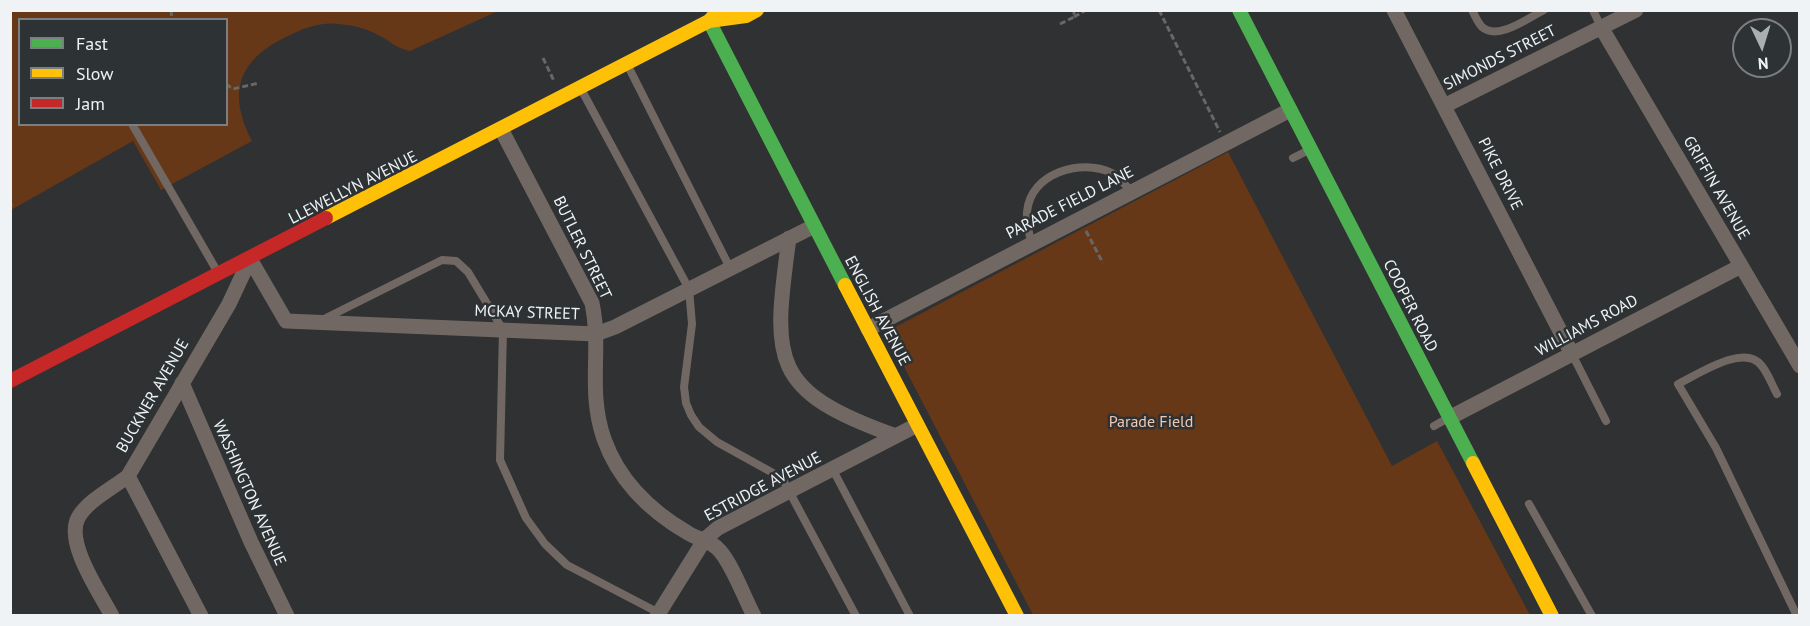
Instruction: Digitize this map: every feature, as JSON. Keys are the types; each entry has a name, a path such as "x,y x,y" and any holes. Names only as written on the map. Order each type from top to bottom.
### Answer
{"street":[{"name":"LLEWELLYN AVENUE","path":"709,21 719,10"},
{"name":"LLEWELLYN AVENUE","path":"10,381 709,21 746,16 757,10"},
{"name":"COOPER ROAD","path":"1239,10 1552,615"},
{"name":"PIKE DRIVE","path":"1394,10 1572,354"},
{"name":"SIMONDS STREET","path":"1444,106 1636,10"},
{"name":"ENGLISH AVENUE","path":"709,21 1017,615"},
{"name":"GRIFFIN AVENUE","path":"1601,27 1800,366"},
{"name":"PARADE FIELD LANE","path":"868,329 1290,110"},
{"name":"BUTLER STREET","path":"501,129 592,303 596,334 594,396 605,441 615,462 627,482 653,510 693,536 705,539 720,551 754,615"},
{"name":"MCKAY STREET","path":"250,259 286,321 596,334 814,226"},
{"path":"789,238 779,321 783,355 792,375 805,390 830,408 896,436"},
{"name":"BUCKNER AVENUE","path":"201,615 128,476 229,304 250,259"},
{"name":"WILLIAMS ROAD","path":"1449,418 1741,266"},
{"name":"WASHINGTON AVENUE","path":"182,383 250,542 287,615"},
{"name":"ESTRIDGE AVENUE","path":"659,614 705,539 718,528 918,425"},
{"path":"112,615 77,549 74,532 78,518 87,508 128,476"}],"lane":[{"path":"1472,10 1481,26 1490,32 1501,31 1544,10"},
{"path":"1593,10 1601,27"},
{"path":"626,63 730,268"},
{"path":"580,88 688,289 692,324 684,387 686,403 691,415 699,427 717,442 782,478 856,615"},
{"path":"133,126 219,275"},
{"path":"1293,158 1310,149"},
{"path":"1032,244 1026,212 1030,198 1045,180 1057,172 1076,167 1112,173 1132,192"},
{"path":"317,322 442,260 456,261 468,272 503,330 500,460 526,518 545,544 567,565 659,614"},
{"path":"1572,354 1606,421"},
{"path":"1777,394 1760,363 1745,356 1723,361 1678,384 1716,448 1797,615"},
{"path":"1434,426 1449,418"},
{"path":"833,470 910,615"},
{"path":"1529,504 1592,615"}],"path":[{"path":"1074,10 1074,17"},
{"path":"1060,24 1086,10"},
{"path":"1158,10 1216,123"},
{"path":"543,58 554,81"},
{"path":"228,85 233,89 259,83"},
{"path":"1079,219 1103,263"}],"green space":[{"path":"11,11 498,11 410,51 364,29 338,24 313,26 273,44 249,65 239,91 244,123 252,141 161,190 133,141 11,210"},
{"name":"Parade Field","path":"1228,152 1392,466 1437,441 1530,615 1033,615 886,332"}],"traffic: fast":[{"path":"1239,10 1473,463"},
{"path":"709,21 845,285"}],"traffic: slow":[{"path":"326,218 709,21 719,10"},
{"path":"709,21 746,16 757,10"},
{"path":"845,285 1017,616"},
{"path":"1473,463 1552,616"}],"traffic: jam":[{"path":"10,381 326,218"}]}
